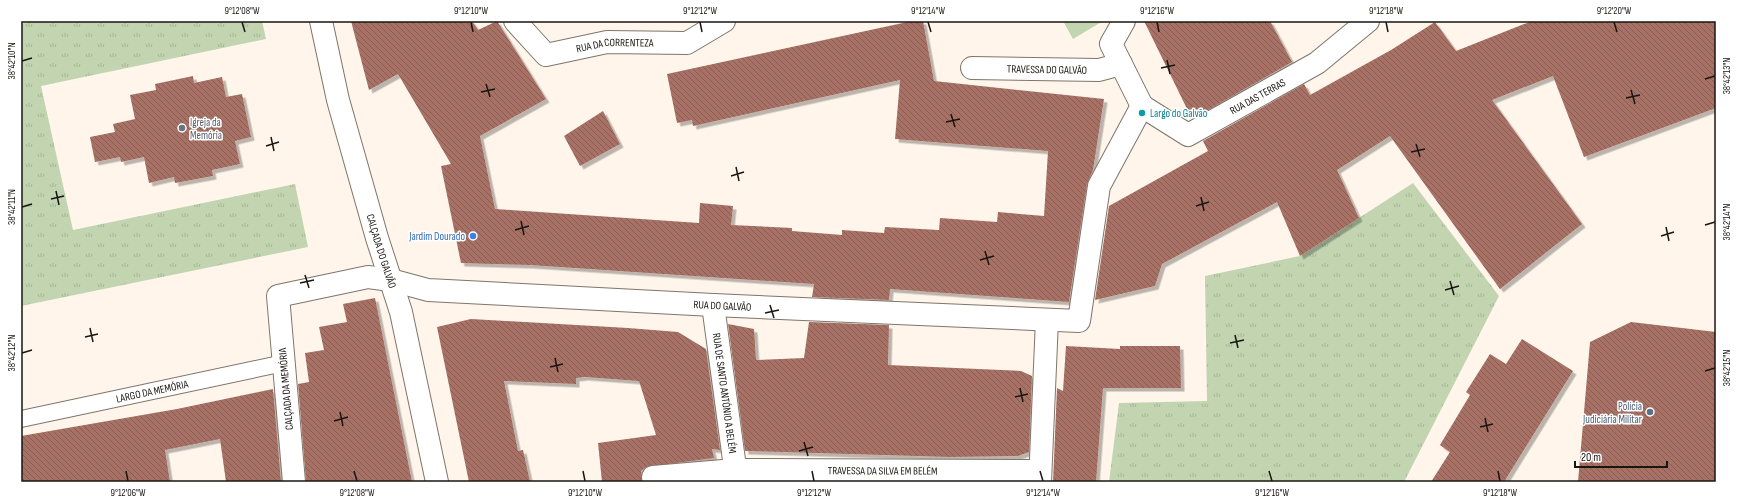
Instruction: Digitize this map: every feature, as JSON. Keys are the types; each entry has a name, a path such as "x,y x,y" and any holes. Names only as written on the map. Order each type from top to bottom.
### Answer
{"street":[{"name":"CALÇADA DO GALVÃO","path":"321,21 338,100 377,238 401,312 437,482"},
{"name":"RUA DA CORRENTEZA","path":"515,21 546,55 607,42 687,43 724,21"},
{"path":"1124,21 1111,44 1142,106"},
{"name":"RUA DAS TERRAS","path":"1142,106 1188,135 1317,62 1368,21"},
{"name":"TRAVESSA DO GALVÃO","path":"972,68 1098,70 1121,64"},
{"name":"RUA DO GALVÃO","path":"278,296 368,277 391,280 428,290 713,305 1047,320 1079,320 1098,186 1142,106"},
{"name":"CALÇADA DA MEMÓRIA","path":"278,296 294,482"},
{"name":"RUA DE SANTO ANTÓNIO A BELÉM","path":"713,305 736,476"},
{"path":"1040,476 1047,320"},
{"name":"TRAVESSA DA SILVA EM BELÉM","path":"653,477 1040,476"}],"lane":[{"name":"LARGO DA MEMÓRIA","path":"21,419 284,363"}],"green space":[{"path":"33,21 262,21 266,39 41,86 73,230 295,184 308,247 21,306 21,24"},
{"path":"1063,21 1103,21 1073,39"},
{"path":"1413,183 1499,296 1404,482 1109,482 1119,403 1207,401 1205,276 1300,256"}],"building":[{"path":"351,21 472,21 478,30 497,21 546,99 480,136 495,209 699,223 700,203 733,206 731,225 792,228 792,231 842,235 842,230 884,233 885,227 939,230 940,218 997,222 998,212 1044,216 1048,151 895,139 900,80 693,126 692,120 677,123 667,74 912,21 923,21 934,81 1104,99 1093,170 1087,184 1069,302 890,289 889,300 812,297 814,284 530,265 461,263 441,166 451,164 398,74 369,90"},
{"path":"1144,21 1270,21 1292,62 1192,119"},
{"path":"1532,21 1716,21 1716,108 1584,157 1553,76 1492,100 1582,224 1500,289 1390,136 1337,170 1359,218 1300,256 1277,202 1162,264 1155,286 1095,300 1109,206 1208,151 1203,141 1304,84 1310,95 1391,50 1435,22 1456,51"},
{"name":"Igreja da Memória","path":"193,76 194,83 222,77 226,97 242,94 251,137 235,141 240,164 212,170 213,176 175,183 174,177 149,183 144,157 121,162 120,157 95,162 90,137 115,132 113,124 135,119 130,95 156,90 155,84"},
{"path":"603,111 620,144 580,166 564,136"},
{"path":"375,298 412,482 306,482 298,384 309,382 305,353 324,350 319,327 347,322 343,304"},
{"path":"471,319 678,332 706,349 720,450 712,449 714,458 646,467 641,471 642,482 602,482 598,443 656,435 639,381 585,377 576,378 576,384 504,381 518,451 523,450 530,482 469,482 437,327"},
{"path":"809,322 889,325 888,365 1021,371 1032,376 1029,452 1018,456 950,457 745,451 728,324 754,329 756,360 804,358"},
{"name":"Polícia Judiciária Militar","path":"1631,322 1716,332 1716,482 1578,482 1590,342"},
{"path":"1522,339 1573,371 1504,482 1431,482 1450,452 1440,445 1470,395 1466,392 1490,354 1506,364"},
{"path":"1066,346 1120,349 1120,346 1180,346 1181,388 1103,388 1096,482 1053,482 1057,388 1063,391"},
{"path":"273,389 281,482 226,482 220,439 165,450 170,482 21,482 21,436 177,409"}],"place":[{"name":"Largo do Galvão","path":"1142,113"},
{"name":"Igreja da Memória","path":"182,128"},
{"name":"Jardim Dourado","path":"473,236"},
{"name":"Polícia Judiciária Militar","path":"1650,412"}]}
